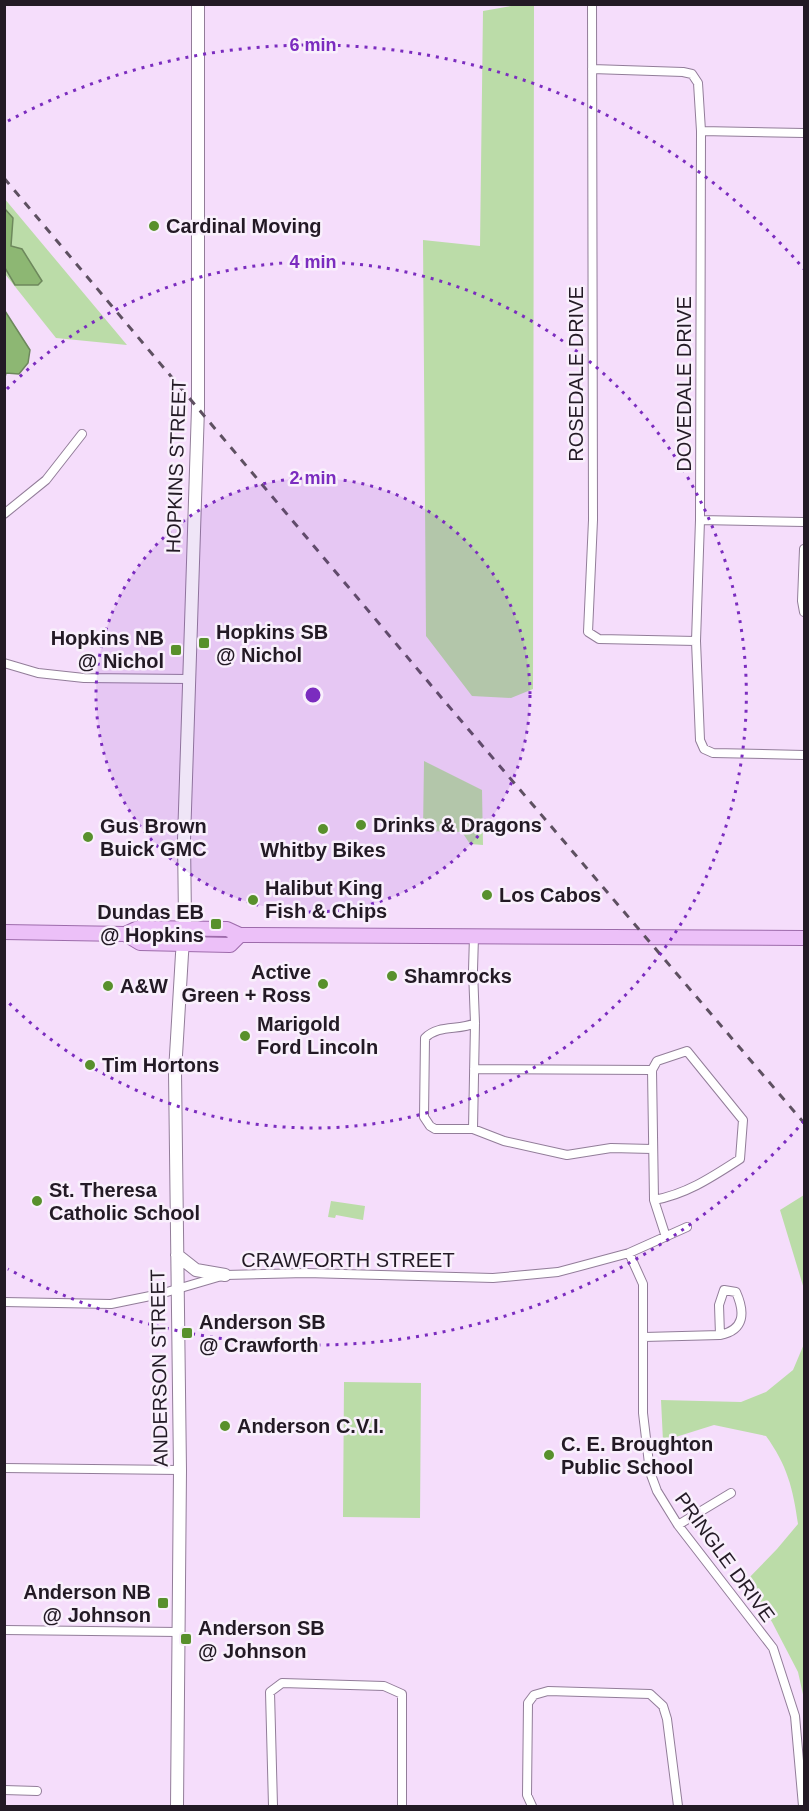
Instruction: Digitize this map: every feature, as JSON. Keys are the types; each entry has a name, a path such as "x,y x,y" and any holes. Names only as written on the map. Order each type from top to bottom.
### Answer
{"main road":[{"name":"HOPKINS STREET","path":"184,928 184,831 198,408 198,4"},
{"path":"4,932 125,934 138,928 184,928 227,929 240,935 804,938"},
{"name":"ANDERSON STREET","path":"177,1806 180,1470 175,1072 184,928"},
{"path":"125,934 140,943 230,945 240,935"},
{"path":"177,1255 196,1270 225,1275"}],"street":[{"name":"ROSEDALE DRIVE","path":"592,4 593,520 588,632 598,639 696,641"},
{"name":"DOVEDALE DRIVE","path":"592,69 683,72 692,74 698,83 701,131 700,520 696,641 701,744 704,749 713,753 804,755"},
{"path":"701,131 804,132"},
{"path":"4,514 46,480 82,434"},
{"path":"700,520 804,522"},
{"path":"804,549 802,602 804,612"},
{"path":"4,663 38,673 84,678 189,679"},
{"path":"474,936 474,1129"},
{"path":"475,1023 465,1028 432,1031 425,1038 424,1117 430,1126 439,1130 474,1129 504,1141 567,1155 610,1148 652,1149"},
{"path":"654,1200 671,1197 698,1186 740,1159 743,1119 687,1050 657,1061 652,1070 654,1200 666,1237"},
{"path":"474,1069 652,1070"},
{"name":"CRAWFORTH STREET","path":"4,1302 111,1304 160,1294 225,1275 306,1273 509,1277 558,1272 629,1253 687,1227"},
{"name":"PRINGLE DRIVE","path":"629,1253 643,1284 643,1413 650,1472 657,1491 678,1525 773,1648 795,1716 803,1806"},
{"path":"644,1337 720,1335 730,1333 738,1328 742,1315 741,1304 736,1292 724,1290 719,1305 720,1335"},
{"path":"4,1468 180,1470"},
{"path":"678,1525 731,1493"},
{"path":"4,1630 178,1632"},
{"path":"273,1806 270,1692 282,1683 384,1686 402,1694 402,1806"},
{"path":"531,1806 527,1796 528,1702 534,1695 548,1691 650,1694 663,1706 667,1719 678,1806"},
{"path":"4,1790 37,1791"}],"shaded area":[{"path":"517,5 534,5 533,689 511,698 472,696 426,636 423,240 480,246 483,11"},
{"path":"4,198 127,345 56,338 5,274"},
{"path":"5,209 13,218 11,246 22,249 42,281 38,285 15,285 5,268"},
{"path":"5,311 30,350 28,363 19,374 6,373 5,377"},
{"path":"424,761 482,790 483,845 470,844 462,832 423,831"},
{"path":"804,1195 804,1289 780,1210"},
{"path":"331,1201 365,1206 363,1220 336,1215 335,1218 328,1217"},
{"path":"804,1344 804,1699 798,1672 772,1622 745,1582 798,1524 794,1499 784,1467 766,1436 714,1425 663,1441 661,1400 741,1402 766,1392 793,1370"},
{"path":"344,1382 421,1383 420,1518 343,1517"}],"railway":[{"path":"4,178 446,703 804,1123"}],"place":[{"name":"Cardinal Moving","path":"154,226"},
{"name":"Hopkins SB @ Nichol","path":"204,643"},
{"name":"Hopkins NB @ Nichol","path":"176,650"},
{"name":"Drinks & Dragons","path":"361,825"},
{"name":"Whitby Bikes","path":"323,829"},
{"name":"Gus Brown Buick GMC","path":"88,837"},
{"name":"Los Cabos","path":"487,895"},
{"name":"Halibut King Fish & Chips","path":"253,900"},
{"name":"Dundas EB @ Hopkins","path":"216,924"},
{"name":"Shamrocks","path":"392,976"},
{"name":"Active Green + Ross","path":"323,984"},
{"name":"A&W","path":"108,986"},
{"name":"Marigold Ford Lincoln","path":"245,1036"},
{"name":"Tim Hortons","path":"90,1065"},
{"name":"St. Theresa Catholic School","path":"37,1201"},
{"name":"Anderson SB @ Crawforth","path":"187,1333"},
{"name":"Anderson C.V.I.","path":"225,1426"},
{"name":"C. E. Broughton Public School","path":"549,1455"},
{"name":"Anderson NB @ Johnson","path":"163,1603"},
{"name":"Anderson SB @ Johnson","path":"186,1639"}]}
